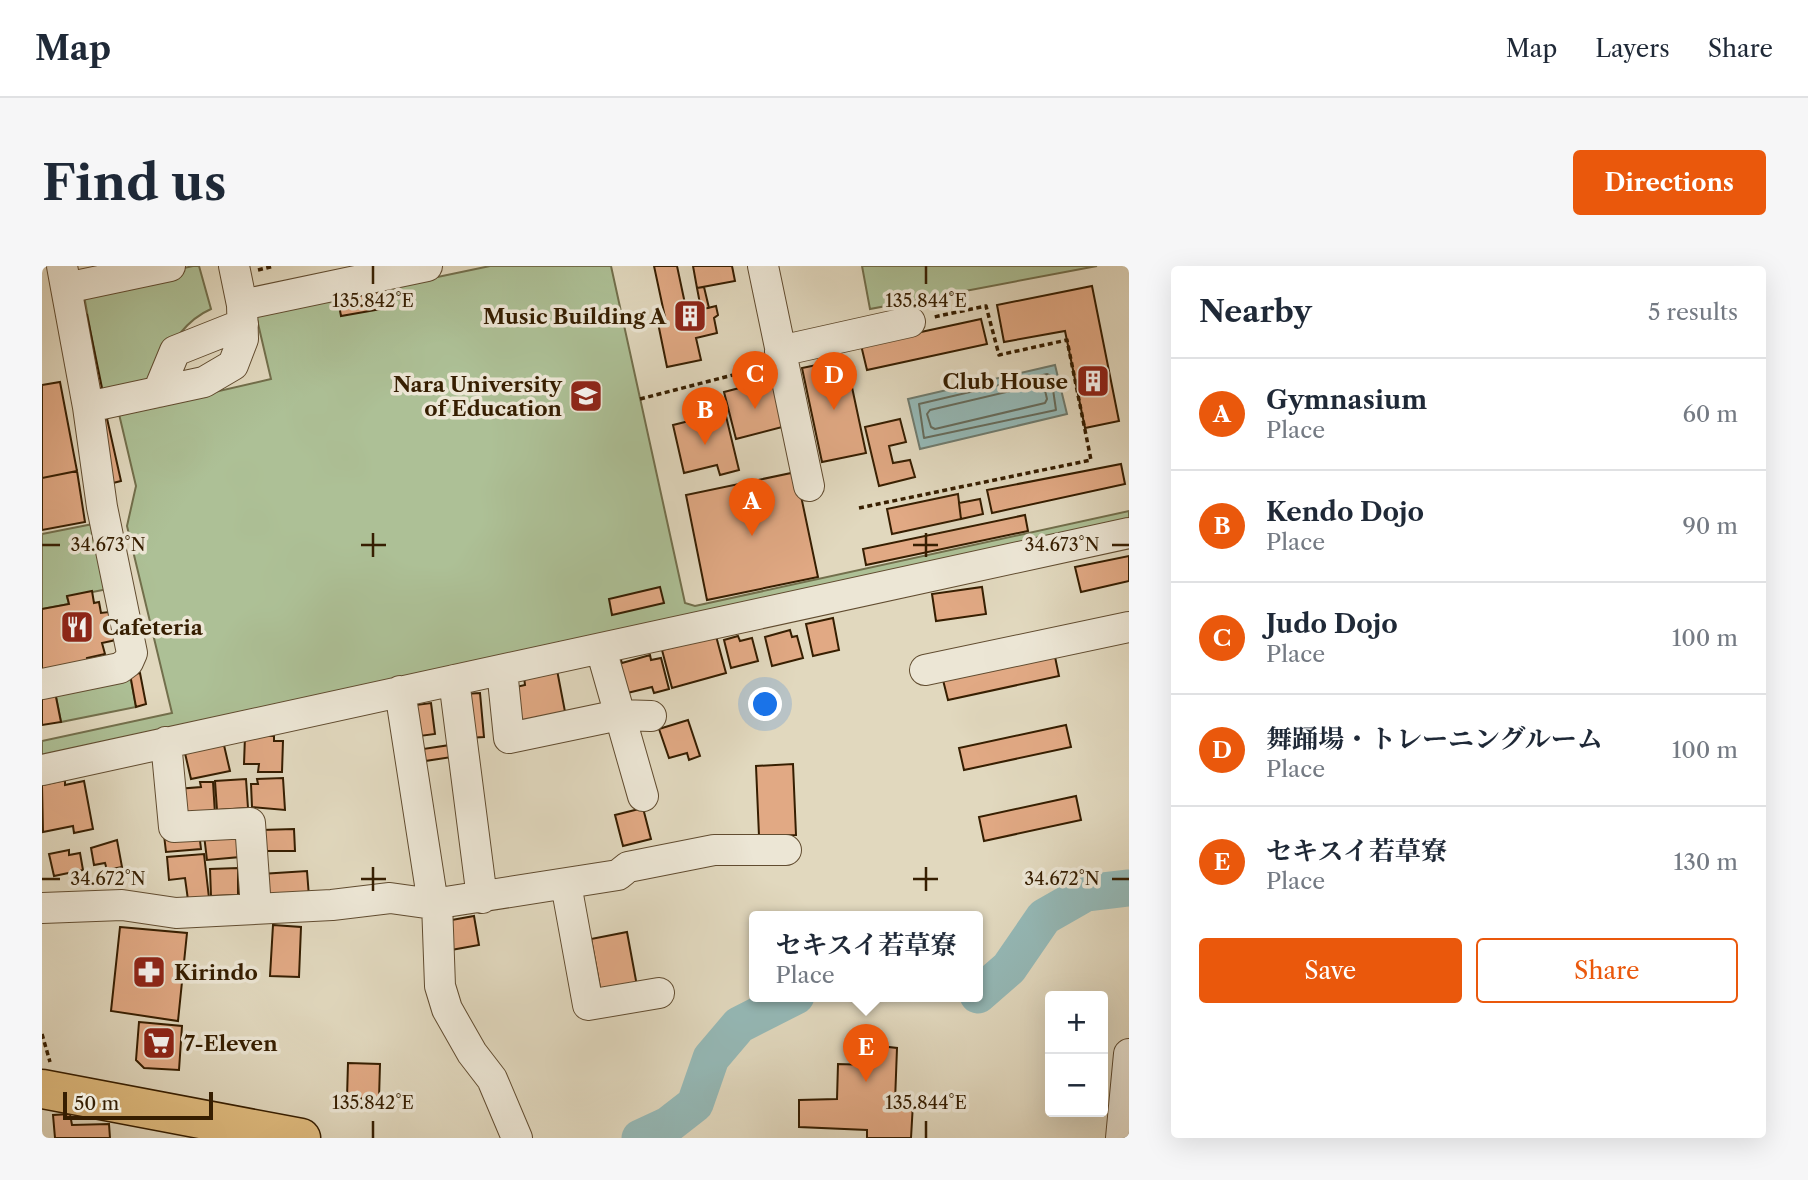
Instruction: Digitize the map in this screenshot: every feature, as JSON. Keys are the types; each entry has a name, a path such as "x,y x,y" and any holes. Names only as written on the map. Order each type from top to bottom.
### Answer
{"main road":[{"path":"42,1089 302,1138"}],"street":[{"path":"42,684 120,668 128,662 132,653 102,507 88,407 58,276 170,266"},
{"path":"88,407 204,382 233,365 243,339 234,266"},
{"path":"242,315 427,266"},
{"path":"763,266 809,486"},
{"path":"781,357 910,322"},
{"path":"42,770 1129,533"},
{"path":"925,670 1129,627"},
{"path":"601,649 643,796"},
{"path":"502,670 509,738 618,715 651,716"},
{"path":"454,680 482,898"},
{"path":"400,691 435,904 440,986 447,1009 472,1053 492,1079 517,1138"},
{"path":"166,742 174,827 250,823 256,908"},
{"path":"42,908 122,905 176,913 332,905 390,898 435,904 618,875 628,867 714,850 786,850"},
{"path":"566,884 588,1004 659,993"},
{"path":"1121,1138 1129,1054"}],"path":[{"path":"859,508 1091,460 1067,340 999,355 986,306 910,322"},
{"path":"640,399 781,357"}],"green space":[{"path":"199,266 211,309 190,322 182,331 150,382 101,390 83,290"},
{"path":"490,266 611,266 685,603 695,606 1129,511 1129,525 42,758 42,741 172,713 127,526 136,486 119,414 271,379 256,315"},
{"path":"862,266 1097,266 870,309"},
{"path":"98,523 113,588 67,597 69,604 42,609 42,534"},
{"path":"130,674 136,707 61,722 55,692"}],"water":[{"path":"1055,365 1067,414 920,449 908,399"}],"building":[{"name":"Music Building A","path":"654,266 677,266 687,313 716,306 718,315 714,318 717,333 696,338 701,360 667,367 658,323 666,322"},
{"path":"693,266 732,266 735,281 697,288"},
{"name":"Club House","path":"1092,286 1119,421 1085,428 1065,331 1004,342 997,305"},
{"path":"704,287 709,308 701,309 697,288"},
{"path":"384,291 387,308 341,316 338,300"},
{"path":"87,315 102,388 93,389 79,317"},
{"path":"981,319 987,344 867,370 861,345"},
{"path":"846,359 866,453 822,462 802,368"},
{"path":"774,379 786,426 736,439 724,392"},
{"path":"60,382 77,471 42,478 42,385"},
{"path":"725,412 739,470 720,475 717,465 684,473 673,425"},
{"path":"106,414 121,481 113,483 99,416"},
{"path":"900,419 906,442 889,446 893,463 910,460 915,477 879,486 865,427"},
{"path":"1121,464 1125,484 992,513 987,490"},
{"path":"77,471 85,522 42,530 42,478"},
{"path":"796,472 818,577 707,600 686,495"},
{"path":"958,494 961,519 892,534 887,509"},
{"path":"980,499 983,514 961,519 959,503"},
{"path":"1025,515 1028,531 866,565 863,549"},
{"path":"1129,556 1129,581 1081,592 1075,567"},
{"path":"660,587 664,603 612,615 609,599"},
{"path":"982,587 986,614 936,621 932,594"},
{"name":"Cafeteria","path":"92,591 94,603 99,602 101,613 109,612 116,640 102,643 105,654 87,658 88,665 42,675 42,609 69,604 67,596"},
{"path":"833,618 839,650 813,656 806,624"},
{"path":"790,630 792,637 797,636 803,658 772,666 765,637"},
{"path":"716,636 726,673 672,688 662,650"},
{"path":"738,636 740,641 752,638 758,661 731,668 724,640"},
{"path":"1054,652 1059,676 948,700 942,676"},
{"path":"650,655 651,660 661,658 669,689 654,693 652,687 619,695 610,660 620,657 622,663"},
{"path":"557,670 567,722 516,722 516,687 525,685 524,677"},
{"path":"140,673 146,704 136,707 130,674"},
{"path":"55,692 61,722 42,725 42,694"},
{"path":"480,693 484,737 468,738 464,694"},
{"path":"431,703 435,734 420,736 416,705"},
{"path":"688,720 700,756 689,760 687,753 669,758 659,729"},
{"path":"1066,725 1071,747 964,770 959,748"},
{"path":"245,736 274,736 274,741 283,741 282,772 258,772 259,764 244,764"},
{"path":"223,741 230,771 191,779 184,749"},
{"path":"450,745 452,757 425,761 423,749"},
{"path":"793,764 796,835 759,836 756,766"},
{"path":"283,778 285,810 252,807 251,784 258,784 257,779"},
{"path":"246,779 248,808 217,810 215,781"},
{"path":"65,780 65,785 84,781 93,829 74,833 73,826 43,832 42,785"},
{"path":"200,782 213,782 215,814 180,817 177,789 201,787"},
{"path":"1076,796 1081,820 984,841 979,817"},
{"path":"643,808 651,839 623,846 615,815"},
{"path":"294,829 295,851 261,851 261,830"},
{"path":"237,831 240,857 207,860 204,835"},
{"path":"199,832 201,849 166,852 164,835"},
{"path":"117,840 122,867 107,870 105,863 94,865 91,848"},
{"path":"69,850 69,855 80,853 83,870 54,876 49,854"},
{"path":"204,854 209,898 188,900 185,878 169,880 167,857"},
{"path":"238,868 238,895 211,896 210,869"},
{"path":"307,871 309,897 262,900 261,874"},
{"path":"474,916 479,945 451,950 446,921"},
{"path":"273,925 301,927 299,977 270,976"},
{"name":"Kirindo","path":"120,927 187,933 178,1021 111,1011"},
{"path":"627,932 637,986 601,993 591,939"},
{"name":"7-Eleven","path":"139,1022 182,1026 179,1070 144,1068 136,1060"},
{"path":"871,1045 897,1048 895,1102 913,1103 911,1138 867,1138 867,1130 799,1127 799,1100 837,1099 838,1064 871,1065"},
{"path":"348,1063 380,1064 379,1099 347,1098"},
{"path":"70,1114 72,1125 109,1124 110,1138 55,1138 53,1115"}],"waterway":[{"path":"983,991 1009,968 1044,917 1086,893 1129,888"},
{"path":"640,1138 668,1125 695,1104 711,1058 739,1025 784,1002"}],"place":[{"name":"Music Building A","path":"690,316"},
{"name":"Club House","path":"1093,381"},
{"name":"Nara University of Education","path":"586,396"},
{"name":"Judo Dojo","path":"755,409"},
{"name":"舞踊場・トレーニングルーム","path":"834,410"},
{"name":"Kendo Dojo","path":"705,445"},
{"name":"Gymnasium","path":"752,536"},
{"name":"Cafeteria","path":"77,627"},
{"name":"Kirindo","path":"149,972"},
{"name":"7-Eleven","path":"159,1043"},
{"name":"セキスイ若草寮","path":"866,1082"}]}
